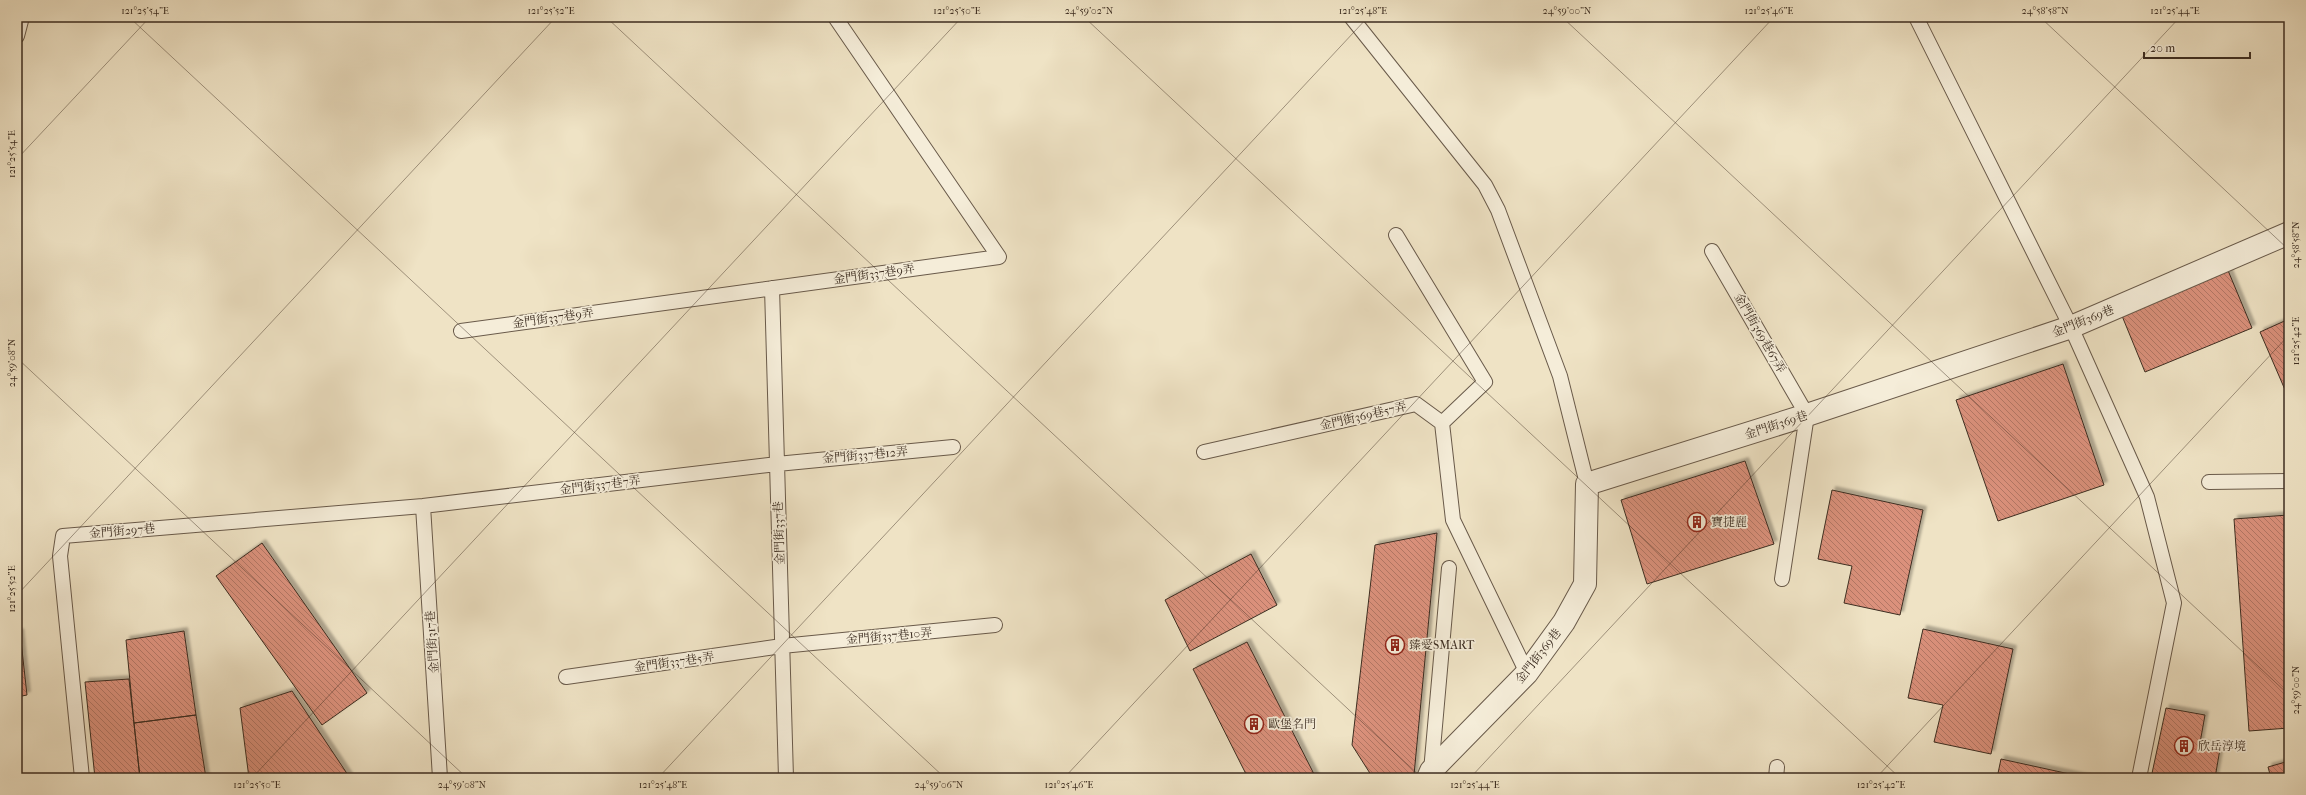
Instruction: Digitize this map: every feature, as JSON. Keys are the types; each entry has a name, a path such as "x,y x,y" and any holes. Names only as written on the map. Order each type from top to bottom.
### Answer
{"street":[{"name":"金門街369巷","path":"1430,775 1527,673 1564,622 1585,584 1587,484 1807,415 2072,327 2289,233"}],"lane":[{"path":"17,36 22,17"},
{"name":"金門街337巷9弄","path":"461,332 999,257 834,17"},
{"path":"1351,17 1485,185 1498,210 1560,376 1587,484"},
{"path":"1916,17 2072,327 2147,497 2174,604 2138,778"},
{"path":"1396,235 1485,382 1442,423 1453,520 1527,673"},
{"name":"金門街369巷67弄","path":"1712,251 1807,415"},
{"name":"金門街337巷","path":"772,288 786,778"},
{"name":"金門街369巷57弄","path":"1204,452 1416,404 1442,423"},
{"path":"1782,579 1807,415"},
{"name":"金門街337巷12弄","path":"777,464 953,447"},
{"name":"金門街337巷7弄","path":"423,506 777,464"},
{"path":"2209,482 2289,481"},
{"name":"金門街297巷","path":"82,778 60,556 63,536 423,506"},
{"name":"金門街317巷","path":"423,506 440,778"},
{"path":"1430,775 1449,568"},
{"name":"金門街337巷10弄","path":"782,646 995,625"},
{"name":"金門街337巷5弄","path":"566,677 782,646"}],"building":[{"path":"2227,268 2252,328 2145,372 2120,311"},
{"path":"2289,319 2289,399 2260,332"},
{"path":"2063,364 2104,485 1998,521 1956,400"},
{"name":"寶捷麗","path":"1745,461 1774,544 1647,584 1621,500"},
{"path":"1832,490 1923,510 1900,615 1844,603 1852,566 1818,559"},
{"path":"2288,515 2289,728 2249,731 2234,519"},
{"name":"臻愛SMART","path":"1437,533 1414,775 1411,778 1373,778 1352,745 1375,545"},
{"path":"262,543 367,693 322,725 216,576"},
{"path":"1251,554 1277,605 1190,651 1165,600"},
{"path":"1923,629 2013,649 1991,754 1934,742 1943,705 1908,698"},
{"path":"184,631 196,715 134,723 126,640"},
{"path":"20,632 27,695 17,697 17,633"},
{"name":"歐堡名門","path":"1247,642 1316,778 1248,778 1193,669"},
{"path":"129,679 140,778 95,778 85,682"},
{"path":"292,691 350,778 249,778 240,708"},
{"name":"欣岳淳境","path":"2166,708 2205,715 2200,743 2220,749 2215,778 2151,778"},
{"path":"196,715 206,778 140,778 134,723"},
{"path":"2001,759 2088,778 1997,778"},
{"path":"2289,761 2289,778 2271,778 2268,767"}],"place":[{"name":"寶捷麗","path":"1697,522"},
{"name":"臻愛SMART","path":"1395,645"},
{"name":"歐堡名門","path":"1254,724"},
{"name":"欣岳淳境","path":"2184,746"}]}
